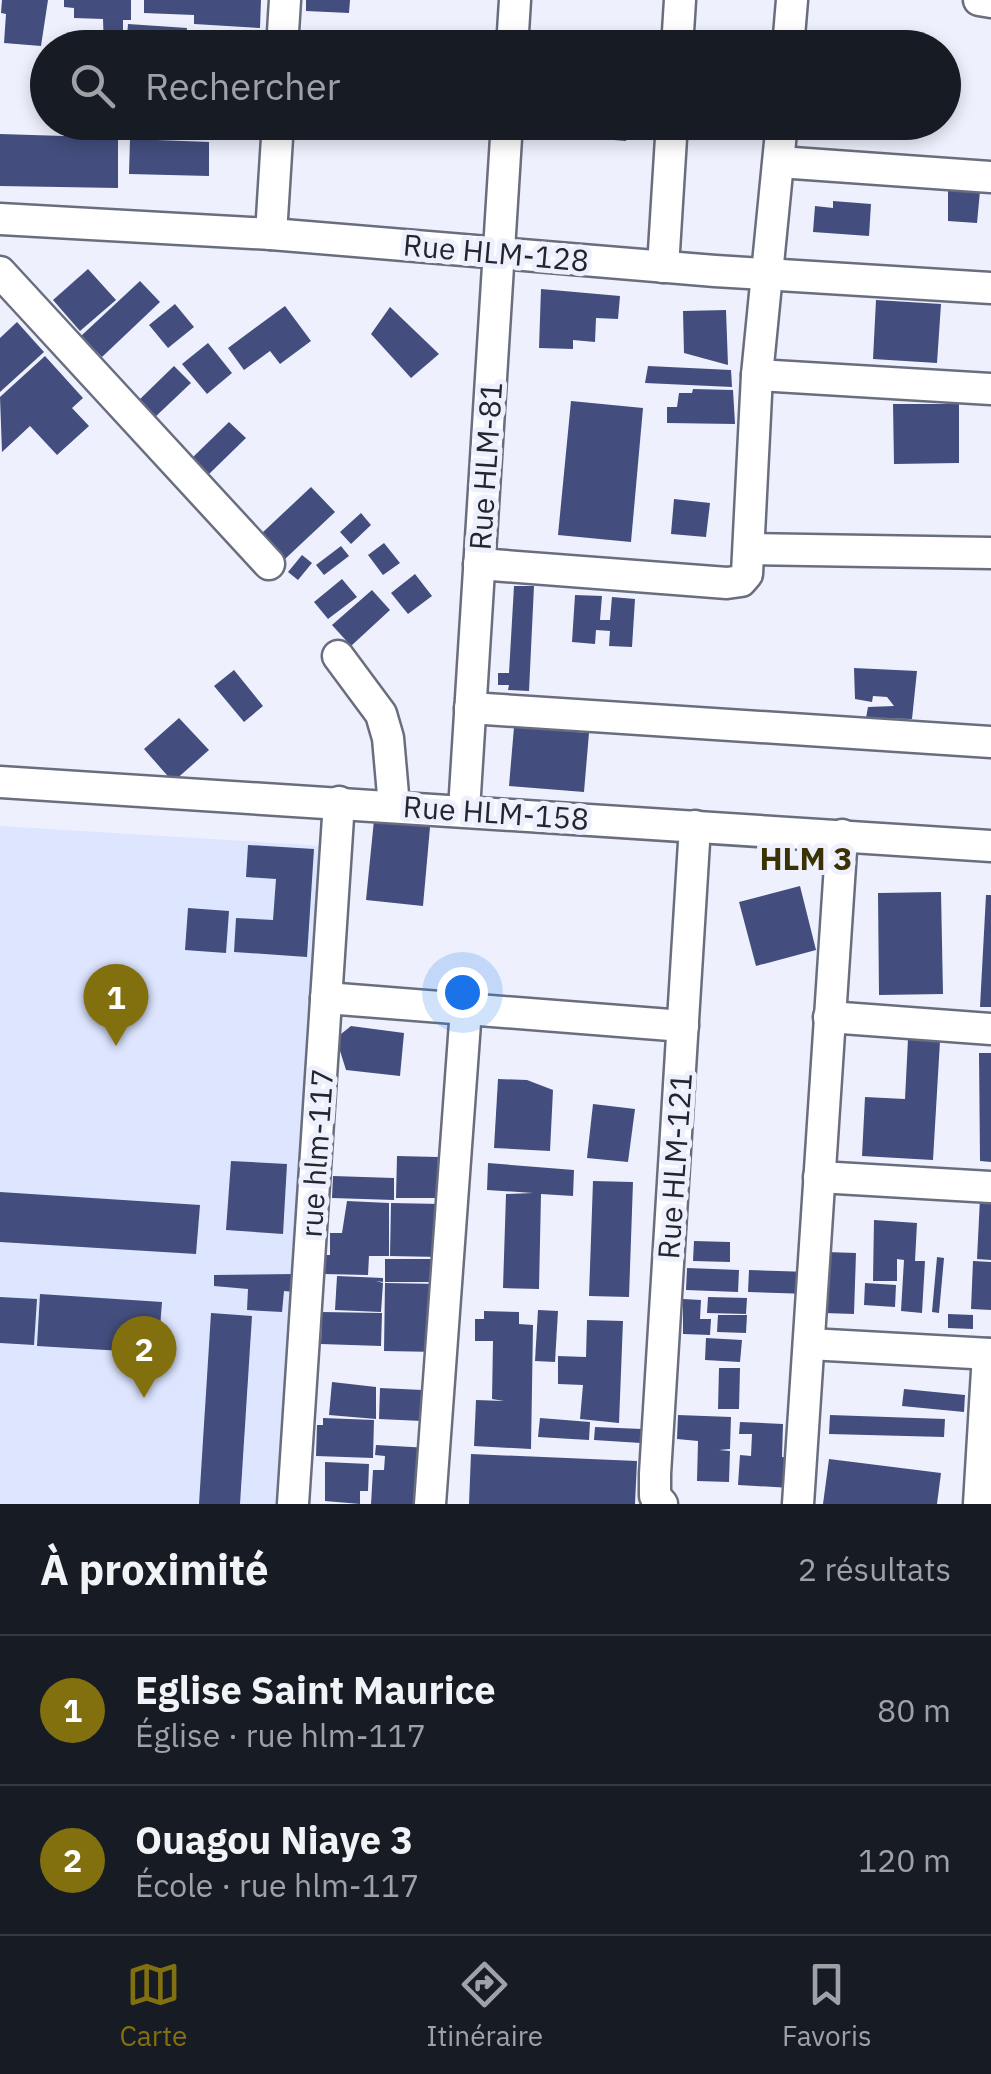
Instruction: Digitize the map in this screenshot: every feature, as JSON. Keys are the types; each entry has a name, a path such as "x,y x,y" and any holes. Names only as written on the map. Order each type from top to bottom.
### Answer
{"street":[{"path":"283,30 285,0"},
{"path":"513,30 515,0"},
{"path":"678,30 680,0"},
{"path":"790,30 792,0"},
{"path":"979,0 991,2"},
{"path":"271,234 277,140"},
{"name":"Rue HLM-81","path":"464,810 506,140"},
{"path":"664,267 671,140"},
{"path":"479,564 742,581 747,574 757,376 781,140"},
{"path":"779,162 991,177"},
{"name":"Rue HLM-128","path":"0,219 271,234 664,267 991,288"},
{"path":"0,272 269,564"},
{"path":"757,376 991,389"},
{"path":"749,549 991,554"},
{"path":"338,656 381,714 388,738 394,806"},
{"path":"470,708 991,742"},
{"name":"Rue HLM-158","path":"0,782 991,846"},
{"name":"rue hlm-117","path":"293,1504 339,802"},
{"name":"Rue HLM-121","path":"662,1504 655,1496 655,1474 695,826"},
{"path":"798,1504 842,836"},
{"path":"326,998 683,1026"},
{"path":"430,1504 466,1009"},
{"path":"830,1018 991,1029"},
{"path":"820,1177 991,1187"},
{"path":"809,1344 989,1354 979,1504"}],"shaded area":[{"path":"0,826 323,846 280,1504 0,1504"}],"building":[{"path":"2,0 48,0 43,30 30,30 30,45 4,43 6,14 1,13"},
{"path":"64,0 131,0 131,20 123,20 123,30 103,30 103,19 74,18 74,8 64,7"},
{"path":"144,0 261,0 260,28 194,24 194,15 144,13"},
{"path":"306,0 350,0 349,13 306,11"},
{"path":"128,24 187,28 187,30 128,30"},
{"path":"0,134 30,135 30,140 118,140 118,188 0,186"},
{"path":"130,140 209,142 209,176 129,174"},
{"path":"948,189 980,191 977,223 948,221"},
{"path":"833,201 871,204 869,236 813,232 815,206 833,208"},
{"path":"88,269 116,300 80,331 53,300"},
{"path":"140,281 160,302 102,357 81,336"},
{"path":"541,289 620,296 618,319 596,318 595,342 573,340 573,349 539,348"},
{"path":"876,300 941,304 937,363 873,359"},
{"path":"175,304 194,327 168,348 149,325"},
{"path":"285,306 311,341 280,364 270,351 244,370 228,348"},
{"path":"390,307 439,354 411,378 371,334"},
{"path":"726,310 728,365 684,353 683,311"},
{"path":"17,322 44,352 0,392 0,338"},
{"path":"208,343 232,373 207,394 182,364"},
{"path":"45,356 83,398 72,408 89,426 57,455 30,426 2,452 0,397"},
{"path":"174,366 191,383 153,419 137,402"},
{"path":"648,366 731,370 732,387 645,383"},
{"path":"693,389 733,390 735,424 667,423 667,407 677,407 679,393 692,393"},
{"path":"571,401 643,408 631,542 558,535"},
{"path":"893,404 959,404 959,463 894,464"},
{"path":"229,422 246,438 208,475 191,459"},
{"path":"311,487 335,512 285,559 261,534"},
{"path":"674,499 710,503 706,537 671,534"},
{"path":"361,513 371,525 351,544 340,532"},
{"path":"384,543 400,563 383,575 368,555"},
{"path":"341,546 349,556 324,575 316,565"},
{"path":"302,555 312,563 298,580 288,572"},
{"path":"415,574 432,596 408,614 391,593"},
{"path":"342,579 357,597 328,619 314,602"},
{"path":"514,586 534,586 529,691 508,690 509,685 498,685 498,673 509,673"},
{"path":"372,590 390,610 351,646 332,625"},
{"path":"575,595 602,596 600,620 610,620 612,597 635,599 632,647 609,646 610,631 596,630 595,644 572,642"},
{"path":"854,668 917,671 912,719 866,718 868,707 894,706 887,697 873,696 872,702 855,699"},
{"path":"234,670 263,706 244,722 214,686"},
{"path":"179,718 209,750 173,782 144,749"},
{"path":"514,727 589,733 584,792 509,786"},
{"path":"375,810 431,816 423,906 366,900"},
{"path":"248,845 314,849 307,957 234,952 236,918 273,920 276,879 246,877"},
{"path":"800,886 816,950 756,966 739,902"},
{"path":"941,892 943,994 879,995 878,893"},
{"path":"986,895 991,895 991,1007 980,1007"},
{"path":"188,908 229,911 226,953 185,950"},
{"path":"351,1026 404,1033 400,1076 346,1070 336,1038"},
{"path":"908,1039 940,1041 933,1160 862,1156 865,1097 905,1099"},
{"path":"979,1053 991,1053 991,1162 980,1161"},
{"path":"498,1079 527,1080 553,1090 550,1151 494,1148"},
{"path":"593,1104 635,1109 628,1162 587,1158"},
{"path":"397,1156 438,1157 437,1198 396,1198"},
{"path":"231,1161 287,1164 283,1234 226,1230"},
{"path":"488,1163 574,1170 573,1196 541,1194 539,1289 503,1288 506,1194 533,1193 487,1190"},
{"path":"333,1176 394,1178 394,1200 332,1198"},
{"path":"593,1181 633,1182 629,1297 589,1296"},
{"path":"0,1192 200,1205 196,1254 0,1242"},
{"path":"980,1198 991,1199 991,1260 977,1259"},
{"path":"347,1201 389,1203 389,1256 369,1256 368,1275 324,1274 324,1255 330,1255 330,1233 342,1233"},
{"path":"391,1203 441,1204 440,1257 390,1256"},
{"path":"874,1220 917,1223 915,1261 925,1261 922,1313 901,1311 904,1260 897,1259 897,1281 873,1281"},
{"path":"694,1241 730,1242 730,1262 693,1261"},
{"path":"826,1252 856,1253 854,1314 824,1313"},
{"path":"937,1257 944,1258 939,1313 932,1312"},
{"path":"385,1259 440,1259 440,1282 385,1282"},
{"path":"973,1261 991,1262 991,1310 971,1309"},
{"path":"687,1268 739,1270 738,1292 686,1290"},
{"path":"749,1270 810,1272 809,1294 748,1292"},
{"path":"295,1274 294,1292 284,1291 282,1312 247,1310 248,1289 214,1286 214,1275"},
{"path":"337,1276 383,1278 383,1282 376,1281 383,1283 381,1312 335,1310"},
{"path":"385,1283 439,1284 438,1352 384,1351"},
{"path":"865,1283 896,1285 895,1307 864,1305"},
{"path":"40,1294 162,1302 158,1353 37,1346"},
{"path":"0,1297 37,1299 34,1345 0,1343"},
{"path":"708,1297 747,1298 746,1314 707,1313"},
{"path":"683,1299 701,1300 700,1319 711,1319 710,1335 683,1334"},
{"path":"538,1310 558,1311 555,1362 535,1361"},
{"path":"484,1311 519,1312 519,1324 533,1325 531,1449 474,1446 476,1400 504,1401 492,1399 493,1341 475,1341 475,1319 484,1319"},
{"path":"322,1312 382,1313 381,1346 321,1344"},
{"path":"211,1313 252,1316 240,1504 199,1504"},
{"path":"948,1314 973,1315 973,1329 948,1328"},
{"path":"718,1315 747,1315 746,1333 717,1332"},
{"path":"587,1320 623,1321 619,1423 580,1419 583,1385 558,1384 558,1356 586,1357"},
{"path":"706,1338 742,1340 740,1362 705,1360"},
{"path":"719,1368 740,1368 739,1409 718,1409"},
{"path":"332,1382 376,1387 376,1419 329,1415"},
{"path":"380,1388 423,1390 422,1421 379,1419"},
{"path":"904,1389 965,1395 964,1412 902,1406"},
{"path":"678,1415 731,1417 730,1449 719,1450 730,1451 729,1482 697,1481 698,1441 677,1439"},
{"path":"830,1415 945,1419 944,1437 829,1434"},
{"path":"323,1418 374,1420 373,1458 316,1456 317,1425 323,1425"},
{"path":"540,1418 590,1422 589,1440 538,1437"},
{"path":"740,1422 783,1424 782,1457 793,1458 791,1488 738,1485 740,1455 751,1456 752,1434 739,1434"},
{"path":"595,1427 642,1429 641,1443 594,1440"},
{"path":"376,1445 429,1448 426,1504 371,1504 373,1470 384,1470 385,1456 375,1455"},
{"path":"471,1454 637,1461 635,1504 469,1504"},
{"path":"829,1459 941,1473 937,1504 823,1504"},
{"path":"325,1462 369,1464 368,1491 360,1491 360,1504 325,1501"}],"place":[{"name":"Eglise Saint Maurice","path":"116,1046"},
{"name":"Ouagou Niaye 3","path":"144,1398"}],"district":[{"name":"HLM 3","path":"806,858"}]}
